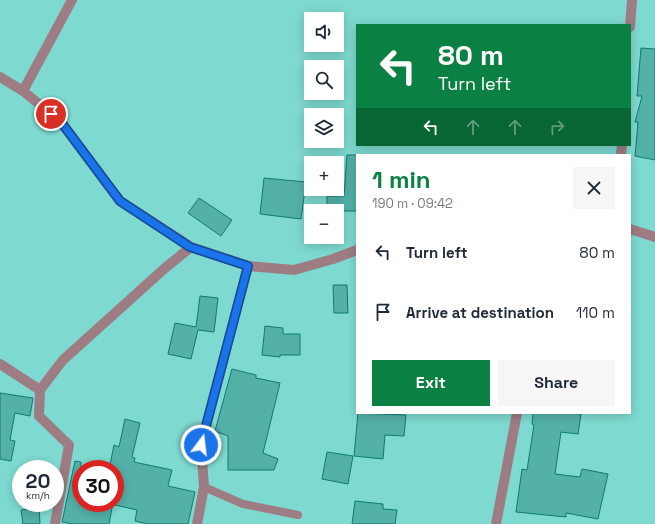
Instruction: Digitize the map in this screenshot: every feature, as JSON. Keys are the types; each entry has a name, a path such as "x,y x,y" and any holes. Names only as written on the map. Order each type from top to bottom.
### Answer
{"street":[{"path":"23,91 72,0"},
{"path":"630,24 632,0"},
{"path":"0,77 23,91 61,122 120,201 190,247 248,266 294,270 334,259 356,250"},
{"path":"631,229 655,236"},
{"path":"55,524 69,445 39,416 40,390 62,360 164,268 190,247"},
{"path":"197,524 204,488 201,445 248,266"},
{"path":"0,364 40,390"},
{"path":"500,524 517,414"}],"lane":[{"path":"204,488 243,504 298,516"}],"building":[{"path":"641,48 655,49 655,160 635,156 638,122 635,122 642,96 637,96"},
{"path":"347,155 356,155 356,211 344,211 344,204 327,204 327,196 344,196"},
{"path":"264,178 304,182 304,196 301,219 260,214"},
{"path":"199,198 232,220 221,236 188,213"},
{"path":"333,285 347,285 348,313 334,313"},
{"path":"200,296 218,298 214,332 198,330 191,359 168,354 175,323 196,327"},
{"path":"265,326 283,328 283,334 300,334 300,355 280,355 280,357 262,355"},
{"path":"232,369 256,375 256,378 280,383 263,453 278,459 274,470 228,470 228,436 215,431"},
{"path":"0,393 33,398 30,416 15,413 10,440 15,441 11,461 0,459"},
{"path":"358,414 406,415 404,436 385,435 383,459 354,456"},
{"path":"533,414 581,414 578,434 561,432 555,474 580,477 582,469 608,474 598,519 566,513 566,517 516,512 522,469 527,470 534,425 532,424"},
{"path":"125,419 140,423 132,457 135,458 134,462 172,470 168,486 195,492 188,524 148,524 135,521 137,510 124,507 124,460 111,460 114,445 119,447"},
{"path":"327,452 353,456 348,484 322,479"},
{"path":"72,475 72,512 111,512 109,524 72,524 62,522"},
{"path":"355,501 383,504 383,509 397,510 395,524 352,524"},
{"path":"21,512 39,512 40,524 23,524"}],"route":[{"path":"51,114 61,122 120,201 190,247 248,266 201,445"}]}
